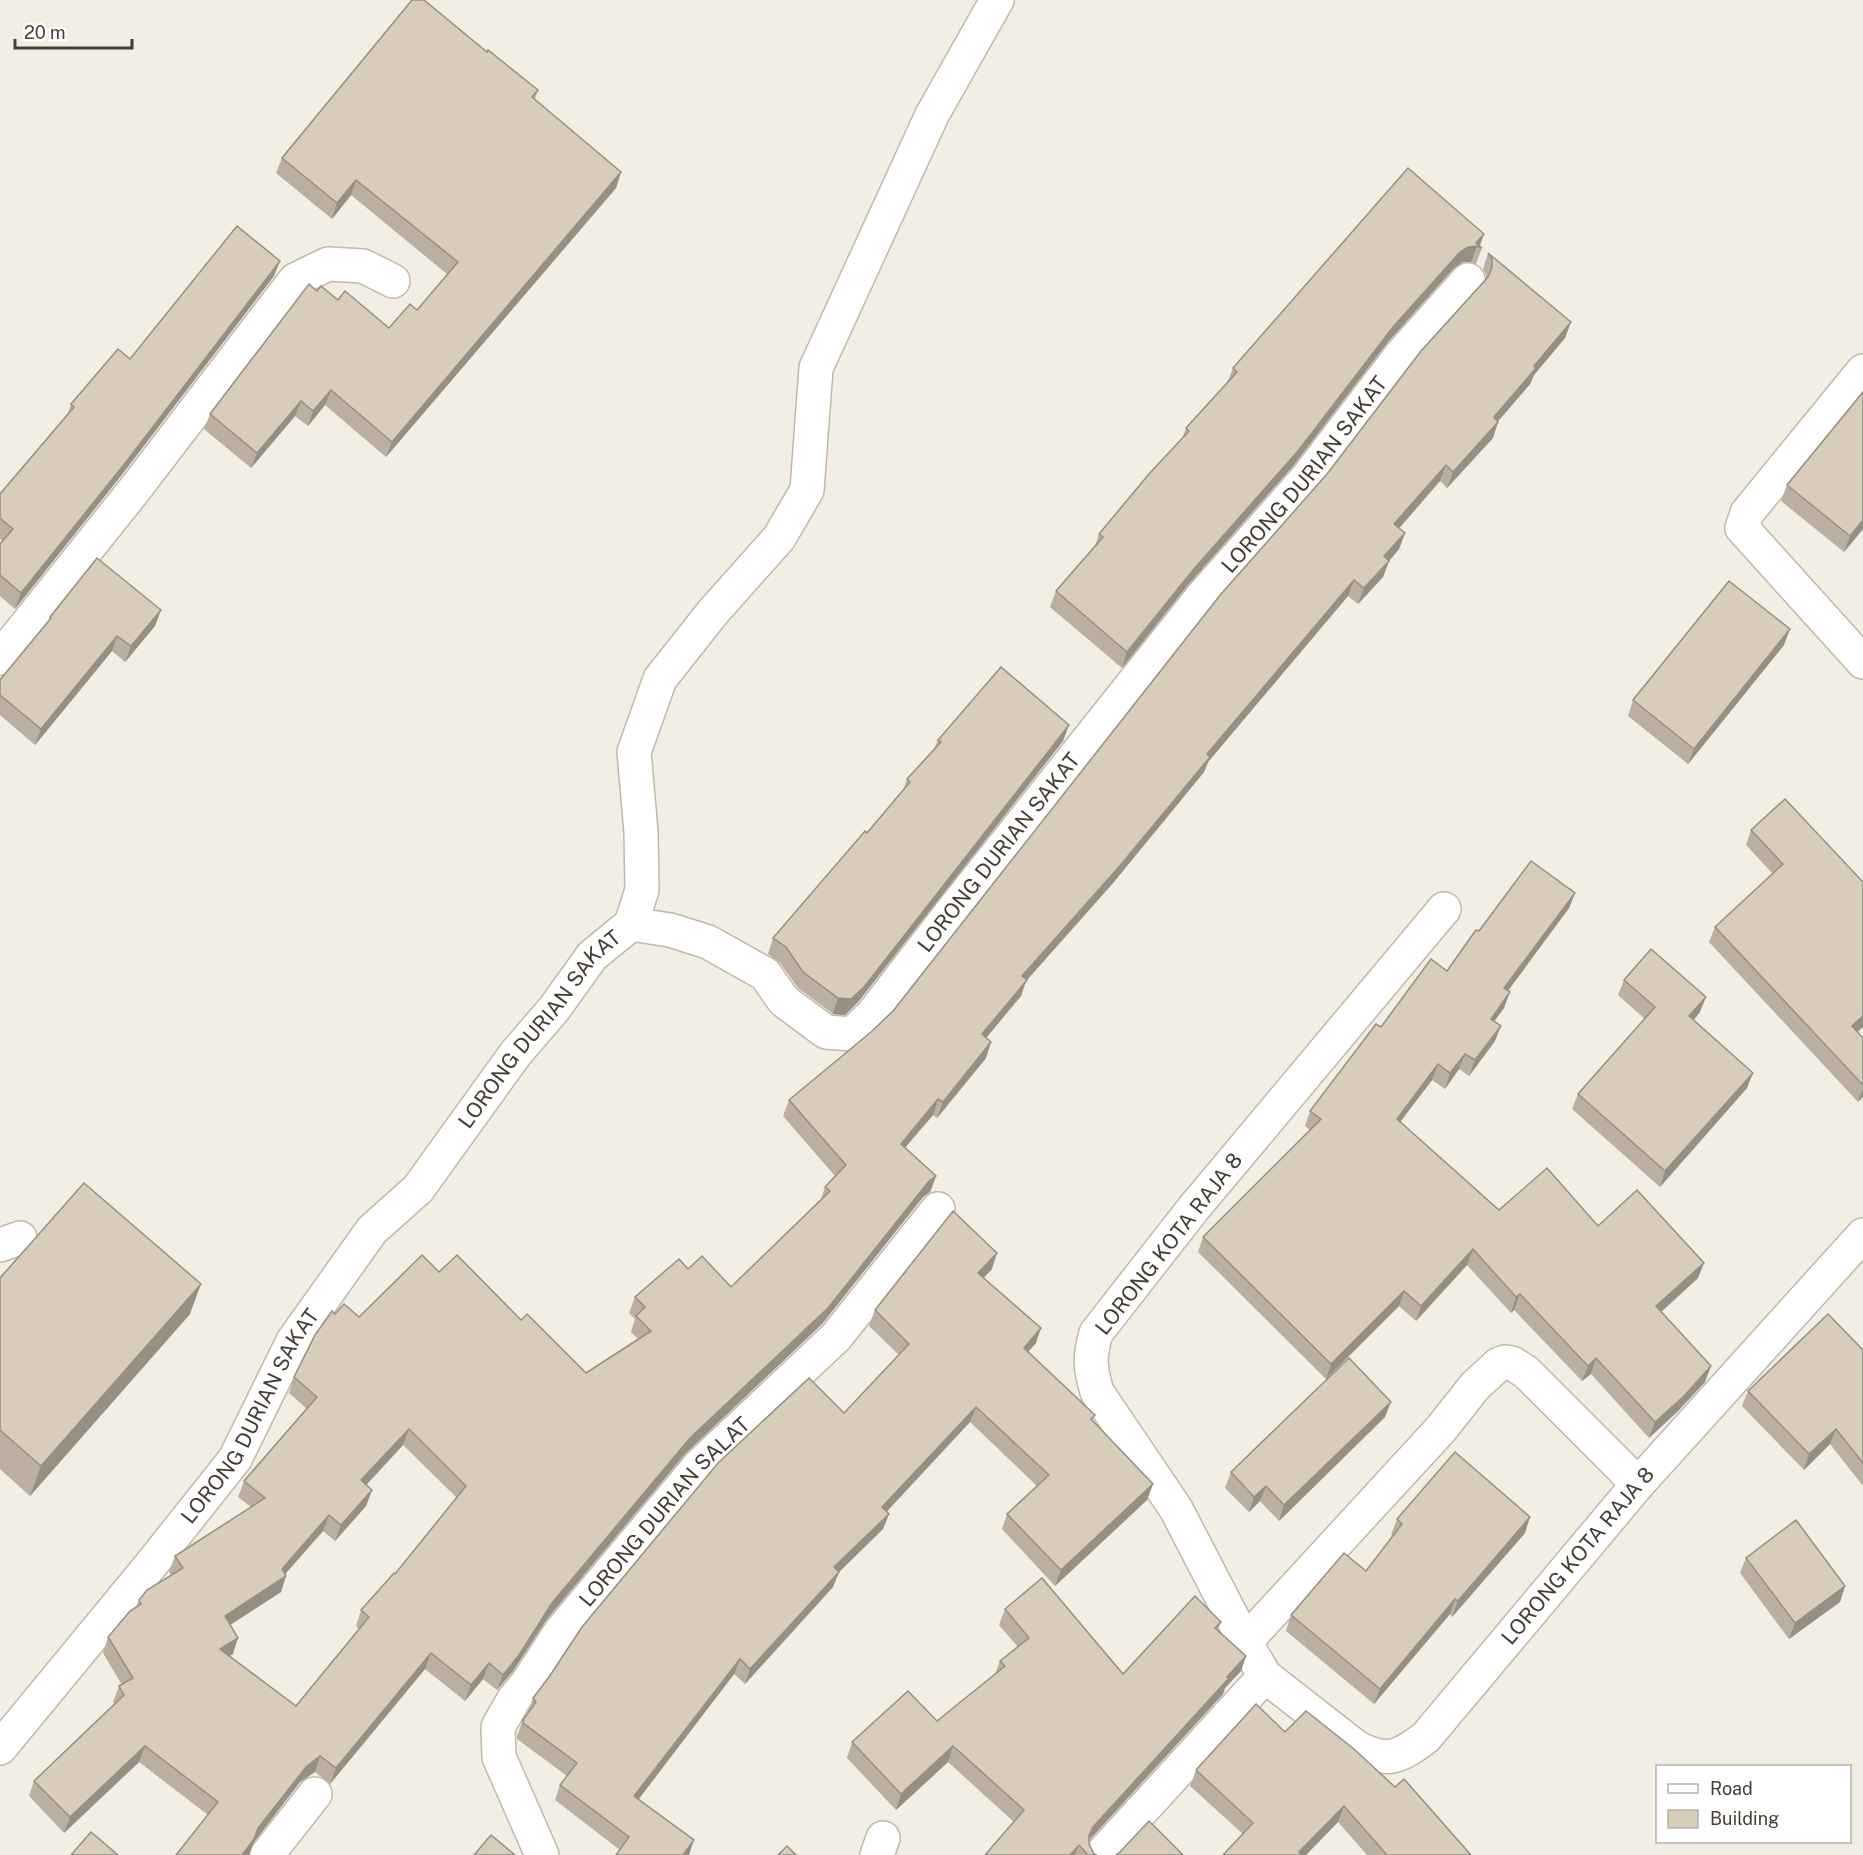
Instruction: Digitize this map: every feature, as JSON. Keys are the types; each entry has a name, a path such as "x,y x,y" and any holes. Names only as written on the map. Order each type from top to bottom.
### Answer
{"street":[{"path":"631,924 642,890 641,832 634,752 660,679 713,612 779,538 807,490 816,368 932,115 997,0"},
{"path":"0,658 135,489 295,280 328,264 363,266 393,281"},
{"name":"LORONG DURIAN SAKAT","path":"0,1748 235,1459 293,1341 372,1230 418,1189 516,1053 554,1009 592,956 631,924 670,930 708,942 765,974 784,1001 826,1032 852,1034 872,1015 1201,598 1307,478 1401,355 1468,280"},
{"path":"1861,656 1742,528 1747,513 1863,371"},
{"name":"LORONG KOTA RAJA 8","path":"1444,909 1193,1209 1096,1333 1089,1355 1097,1392 1176,1509 1264,1676 1356,1748 1372,1756 1389,1757 1410,1749 1426,1737 1638,1484 1863,1235"},
{"name":"LORONG DURIAN SALAT","path":"542,1855 499,1757 498,1727 514,1699 528,1682 561,1631 699,1466 836,1337 938,1209"},
{"path":"1245,1642 1441,1429 1475,1386 1499,1364 1512,1363 1526,1372 1638,1484"},
{"path":"1101,1855 1264,1676"},
{"path":"267,1855 315,1794"}],"building":[{"path":"412,0 424,0 538,90 532,97 621,172 392,442 331,390 313,411 301,401 257,453 210,414 309,284 317,291 321,286 338,300 345,291 389,328 410,304 417,310 458,262 356,180 337,203 282,158"},
{"path":"1408,168 1484,234 1476,243 1482,248 1468,247 1460,252 1393,327 1298,451 1193,570 1127,652 1056,591 1103,537 1099,534 1149,474 1189,431 1186,428 1237,372 1233,368"},
{"path":"237,226 280,261 126,462 21,593 0,575 0,544 13,529 0,518 0,494 74,407 71,404 118,349 130,359"},
{"path":"1488,253 1571,322 1494,417 1498,422 1453,472 1446,465 1394,524 1405,533 1384,556 1389,561 1364,588 1354,580 1207,754 1210,757 1118,868 1022,976 1027,980 982,1034 991,1042 943,1102 938,1099 901,1144 936,1176 929,1181 828,1308 690,1438 552,1603 519,1655 503,1675 489,1663 471,1685 431,1653 336,1768 320,1756 306,1767 258,1828 254,1839 242,1855 176,1855 218,1802 145,1746 70,1817 34,1781 124,1695 119,1686 133,1678 108,1637 130,1611 141,1604 139,1600 147,1590 183,1568 175,1556 265,1498 244,1481 317,1397 294,1377 315,1335 332,1311 335,1314 344,1304 359,1317 422,1255 439,1272 457,1255 521,1320 527,1314 586,1373 651,1331 636,1316 645,1307 635,1297 679,1259 688,1269 702,1256 731,1287 830,1191 825,1187 846,1165 789,1100 893,1011 1221,594 1327,474 1421,351 1488,277 1492,259","holes":["409,1429 466,1486 395,1574 361,1610 369,1617 296,1706 220,1649 238,1638 225,1616 286,1576 282,1569 329,1515 341,1525 372,1490 361,1480"]},
{"path":"1863,392 1863,520 1850,536 1787,485"},
{"path":"97,558 161,610 131,646 117,636 41,729 0,695 0,680"},
{"path":"1729,581 1790,629 1694,749 1633,700"},
{"path":"1001,667 1069,725 864,987 851,999 838,998 803,972 786,947 773,938 910,782 907,779 941,742 938,740"},
{"path":"1785,799 1863,882 1863,1016 1852,1026 1863,1038 1863,1085 1715,927 1783,864 1751,830"},
{"path":"1531,861 1575,893 1504,988 1510,992 1491,1019 1501,1026 1475,1060 1465,1054 1450,1073 1438,1064 1397,1119 1499,1210 1547,1168 1598,1226 1637,1190 1704,1263 1656,1306 1711,1366 1684,1396 1655,1422 1596,1358 1588,1366 1520,1294 1516,1297 1473,1249 1421,1306 1404,1291 1331,1364 1203,1237 1321,1119 1310,1111 1376,1024 1381,1027 1431,959 1447,971 1476,930 1479,931"},
{"path":"1651,949 1706,997 1689,1016 1753,1073 1665,1171 1578,1094 1655,1007 1624,980"},
{"path":"84,1183 201,1284 41,1466 0,1430 0,1278"},
{"path":"953,1211 997,1253 978,1273 1041,1328 1024,1348 1095,1415 1091,1419 1153,1484 1061,1570 1007,1514 1049,1475 976,1407 882,1507 889,1514 834,1567 839,1572 750,1669 740,1659 634,1796 694,1840 683,1855 616,1855 629,1837 560,1785 577,1763 523,1723 536,1702 533,1698 582,1627 718,1463 809,1378 844,1413 909,1344 875,1310"},
{"path":"1828,1314 1863,1350 1863,1463 1836,1429 1809,1454 1748,1391"},
{"path":"1349,1358 1391,1402 1284,1505 1266,1486 1254,1497 1231,1472"},
{"path":"1455,1452 1530,1517 1458,1601 1455,1599 1380,1689 1291,1615 1344,1553 1366,1571 1402,1524 1397,1519"},
{"path":"1796,1520 1845,1586 1795,1623 1746,1558"},
{"path":"1042,1578 1123,1674 1195,1596 1221,1622 1215,1628 1246,1656 1227,1677 1229,1678 1093,1827 1089,1835 1089,1844 1094,1854 1097,1855 1088,1855 1079,1845 1070,1855 985,1855 1024,1810 953,1746 901,1794 852,1742 908,1691 937,1721 1005,1666 1000,1661 1029,1638 1005,1609"},
{"path":"1256,1704 1285,1732 1306,1711 1354,1749 1395,1787 1404,1779 1471,1855 1387,1855 1344,1806 1299,1852 1302,1855 1223,1855 1253,1823 1196,1770"},
{"path":"1149,1821 1183,1855 1116,1855"},
{"path":"91,1832 118,1855 71,1855"},
{"path":"491,1835 515,1855 474,1855"},
{"path":"787,1846 796,1855 778,1855"}]}
